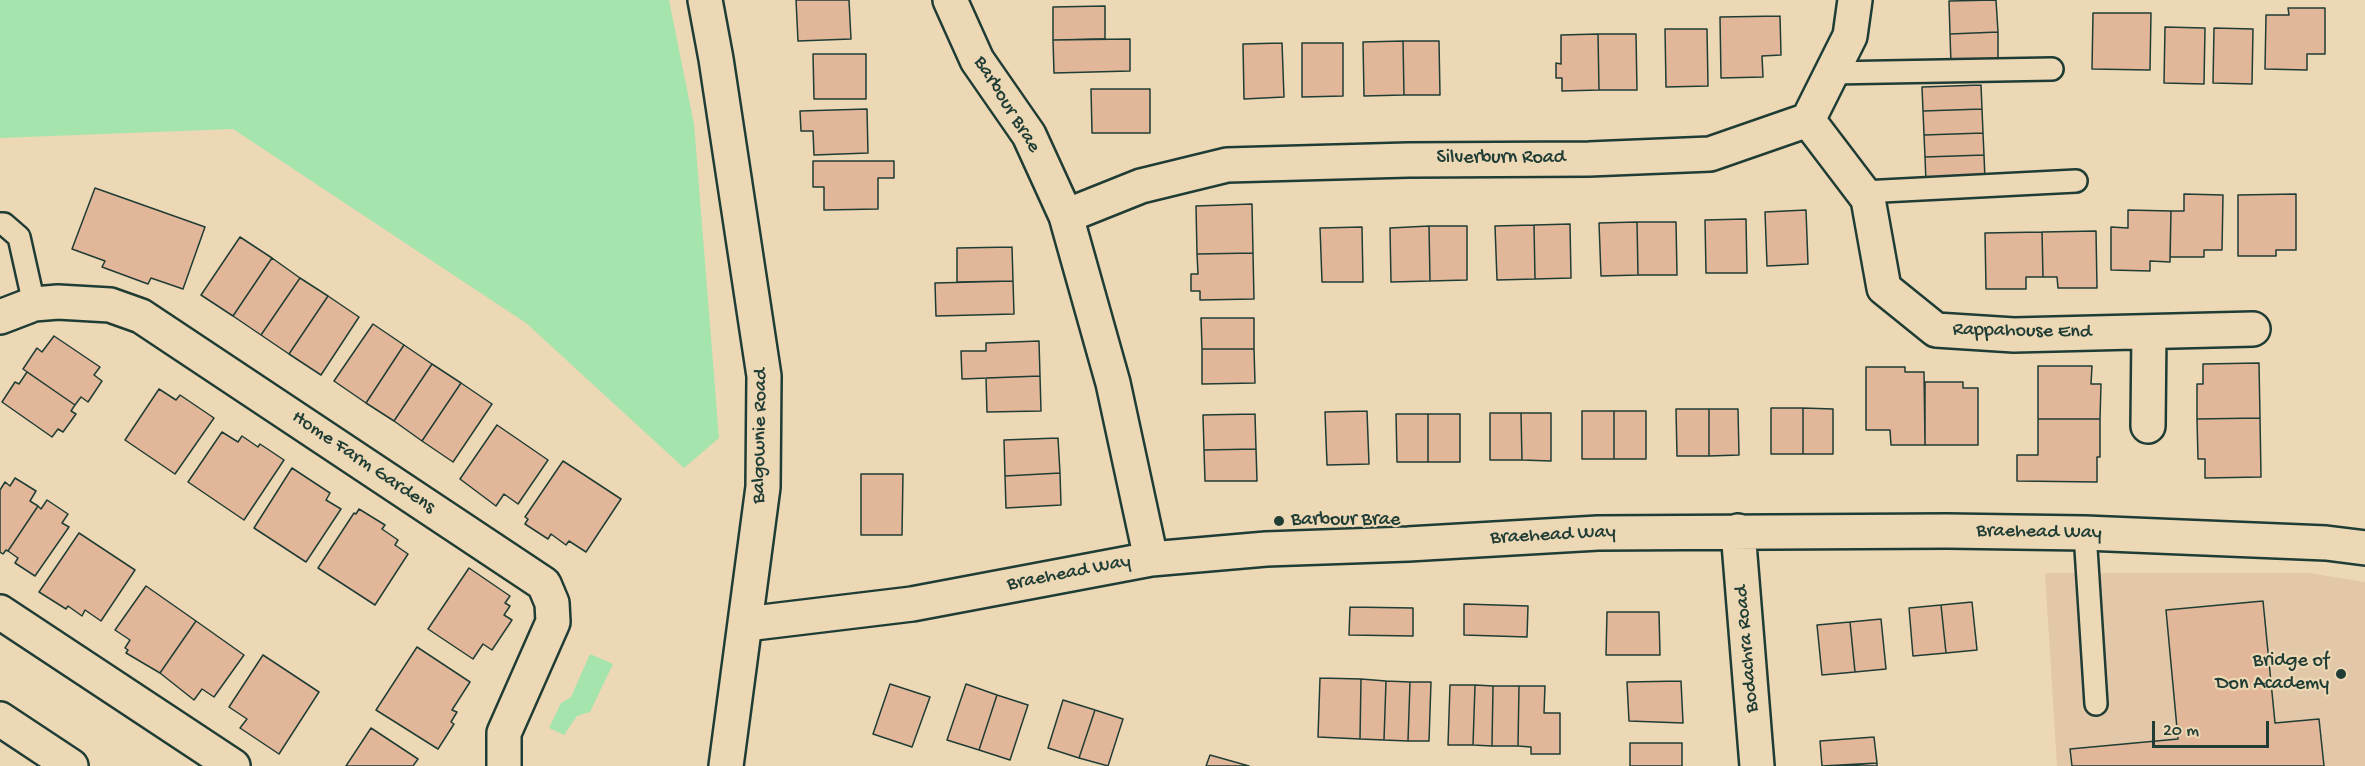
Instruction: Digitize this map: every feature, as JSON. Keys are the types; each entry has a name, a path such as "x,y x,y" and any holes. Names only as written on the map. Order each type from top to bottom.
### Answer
{"street":[{"name":"Balgownie Road","path":"705,0 764,376 763,486 726,766"},
{"name":"Barbour Brae","path":"950,0 977,60 1029,135 1066,216 1113,383 1151,559"},
{"path":"1808,120 1850,36 1855,0"},
{"name":"Silverburn Road","path":"1066,216 1141,186 1227,165 1408,160 1588,159 1710,154 1808,120"},
{"name":"Rappahouse End","path":"1808,120 1868,199 1884,288 1936,330 2014,335 2253,329"},
{"name":"Home Farm Gardens","path":"0,317 34,304 58,302 110,305 141,316 544,584 552,603 553,622 504,733 504,766"},
{"path":"2148,426 2149,332"},
{"name":"Bodachra Road","path":"1738,531 1757,766"},
{"name":"Braehead Way","path":"746,624 912,604 1151,559 1266,549 1408,544 1598,532 2085,533 2326,543 2365,548"},
{"path":"0,612 233,766"},
{"path":"0,719 71,766"}],"lane":[{"path":"1831,73 2052,69"},
{"path":"1863,192 2076,182"},
{"path":"0,224 4,224 20,237 34,304"},
{"path":"2085,533 2096,704"}],"shaded area":[{"path":"2045,573 2309,573 2365,582 2365,766 2057,766"}],"green space":[{"path":"0,0 669,0 694,124 719,438 684,468 526,323 233,129 0,138"},
{"path":"590,654 613,664 590,712 577,716 564,735 549,728 561,703 571,697"}],"building":[{"path":"796,0 849,0 851,39 798,41"},
{"path":"1996,0 1998,32 1950,34 1949,1"},
{"path":"1105,6 1105,39 1053,40 1053,7"},
{"path":"2288,8 2325,8 2325,54 2307,54 2307,70 2265,69 2266,15 2289,15"},
{"path":"2093,13 2151,13 2150,70 2092,69"},
{"path":"1780,16 1781,55 1762,56 1763,77 1721,78 1720,17"},
{"path":"2165,27 2205,28 2204,84 2164,83"},
{"path":"2214,28 2253,29 2252,84 2213,83"},
{"path":"1665,29 1707,29 1708,86 1666,87"},
{"path":"1998,32 1998,63 1951,64 1950,34"},
{"path":"1598,34 1636,34 1637,90 1599,90"},
{"path":"1598,34 1599,90 1562,91 1562,78 1556,78 1556,63 1561,64 1561,35"},
{"path":"1130,39 1130,71 1054,73 1053,40"},
{"path":"1403,41 1439,41 1440,95 1404,95"},
{"path":"1403,41 1404,95 1364,96 1363,42"},
{"path":"1282,43 1284,97 1244,99 1243,44"},
{"path":"1302,43 1343,43 1343,96 1302,97"},
{"path":"813,54 866,54 866,99 814,99"},
{"path":"1981,85 1982,109 1923,111 1922,87"},
{"path":"1091,89 1150,89 1150,133 1092,133"},
{"path":"867,109 868,153 814,155 813,131 801,131 800,111"},
{"path":"1982,109 1983,133 1924,135 1923,111"},
{"path":"1983,133 1984,155 1925,157 1924,135"},
{"path":"1984,155 1985,179 1926,182 1925,157"},
{"path":"813,161 894,161 894,178 878,178 878,209 824,210 824,187 813,187"},
{"path":"95,188 205,227 183,289 151,278 148,284 102,267 105,261 72,249"},
{"path":"2184,194 2223,195 2222,250 2204,250 2204,257 2170,257 2171,211 2184,211"},
{"path":"2296,194 2296,250 2276,250 2276,256 2238,256 2238,195"},
{"path":"1252,204 1253,253 1197,254 1196,206"},
{"path":"1806,210 1808,264 1767,266 1765,212"},
{"path":"2128,210 2171,211 2170,262 2150,261 2150,271 2111,270 2111,227 2128,228"},
{"path":"1746,219 1747,273 1706,273 1705,220"},
{"path":"1637,222 1638,275 1601,276 1599,223"},
{"path":"1637,222 1676,222 1677,275 1638,275"},
{"path":"1570,224 1571,278 1535,279 1534,225"},
{"path":"1534,225 1535,279 1497,280 1495,226"},
{"path":"1429,226 1430,281 1391,282 1390,228"},
{"path":"1429,226 1467,226 1467,280 1430,281"},
{"path":"1362,227 1363,282 1322,282 1320,228"},
{"path":"2096,231 2097,288 2058,288 2057,277 2043,277 2042,232"},
{"path":"2042,232 2043,277 2026,277 2026,289 1986,289 1985,233"},
{"path":"240,237 272,258 233,316 201,295"},
{"path":"1012,247 1013,281 957,282 957,248"},
{"path":"1253,253 1254,299 1200,300 1200,291 1191,291 1191,274 1198,274 1197,254"},
{"path":"272,258 300,278 261,335 233,316"},
{"path":"300,278 328,296 289,354 261,335"},
{"path":"1013,281 1014,314 936,316 935,283"},
{"path":"328,296 359,317 321,375 289,354"},
{"path":"1201,318 1254,318 1254,349 1202,349"},
{"path":"373,324 404,345 366,403 334,381"},
{"path":"54,336 100,367 94,375 102,381 88,402 81,397 75,405 23,369 37,348 42,352"},
{"path":"1039,341 1040,376 962,379 961,351 986,351 986,343"},
{"path":"404,345 432,364 394,421 366,403"},
{"path":"1202,349 1254,349 1255,383 1202,384"},
{"path":"2259,363 2260,418 2197,419 2197,384 2203,384 2203,364"},
{"path":"432,364 461,383 422,441 394,421"},
{"path":"2038,366 2092,366 2091,384 2101,384 2100,419 2038,419"},
{"path":"1866,367 1905,367 1905,372 1924,372 1925,445 1891,445 1890,430 1866,430"},
{"path":"27,372 75,405 71,411 76,414 63,432 58,429 52,437 2,402 15,382 19,384"},
{"path":"1040,376 1041,411 987,412 986,378"},
{"path":"1925,382 1963,382 1963,388 1978,388 1978,445 1925,445"},
{"path":"461,383 492,404 453,462 422,441"},
{"path":"159,389 176,400 180,395 214,418 175,474 125,440"},
{"path":"1771,408 1803,408 1803,454 1771,454"},
{"path":"1803,408 1833,409 1833,454 1803,454"},
{"path":"1676,409 1709,409 1709,456 1677,456"},
{"path":"1709,409 1738,409 1739,455 1709,456"},
{"path":"1367,411 1369,464 1327,465 1325,412"},
{"path":"1582,411 1614,411 1614,459 1582,459"},
{"path":"1614,411 1646,411 1646,459 1614,459"},
{"path":"1490,413 1521,413 1522,460 1490,460"},
{"path":"1521,413 1551,413 1551,461 1522,460"},
{"path":"1255,414 1256,449 1204,450 1203,415"},
{"path":"1396,414 1428,414 1428,462 1397,462"},
{"path":"1428,414 1460,414 1460,462 1428,462"},
{"path":"2260,418 2261,477 2205,478 2205,459 2198,459 2197,419"},
{"path":"2038,419 2100,419 2100,457 2097,457 2097,482 2017,481 2017,455 2038,455"},
{"path":"497,425 548,460 518,504 504,494 496,506 460,479"},
{"path":"222,432 238,442 242,436 258,447 260,444 284,460 244,520 188,482"},
{"path":"1058,438 1060,473 1005,476 1004,440"},
{"path":"1256,449 1257,481 1205,481 1204,450"},
{"path":"563,461 621,499 586,552 569,541 566,545 551,534 548,539 525,524 528,519 525,517"},
{"path":"292,468 330,493 326,500 341,509 306,562 254,528"},
{"path":"1060,473 1061,505 1006,508 1005,476"},
{"path":"861,474 903,474 902,535 861,535"},
{"path":"15,478 36,491 30,501 38,506 8,551 6,550 3,554 0,552 0,490 5,482 10,486"},
{"path":"47,500 68,514 62,523 69,527 35,576 15,563 18,558 8,551 38,506 41,509"},
{"path":"359,509 385,525 382,529 398,540 395,545 408,554 375,605 318,568 354,513 356,514"},
{"path":"79,533 135,570 101,621 85,610 82,616 68,606 66,609 39,592"},
{"path":"469,568 510,596 505,603 510,606 504,615 512,620 492,650 483,644 473,659 428,629"},
{"path":"146,586 196,621 160,673 126,653 128,650 125,648 130,640 115,630"},
{"path":"2263,601 2275,723 2319,719 2324,766 2072,766 2070,749 2178,739 2166,610"},
{"path":"1972,602 1977,650 1946,653 1941,605"},
{"path":"1464,604 1528,606 1527,637 1464,635"},
{"path":"1941,605 1946,653 1913,656 1909,608"},
{"path":"1350,607 1413,608 1413,636 1349,635"},
{"path":"1607,612 1659,612 1660,655 1606,655"},
{"path":"1881,619 1886,669 1855,672 1850,622"},
{"path":"196,621 244,655 214,697 202,689 194,700 160,673"},
{"path":"1850,622 1855,672 1822,675 1817,625"},
{"path":"417,647 470,682 452,710 457,712 451,722 454,724 438,749 376,710"},
{"path":"263,655 319,692 279,754 240,728 247,719 229,707"},
{"path":"1320,678 1361,679 1360,739 1318,737"},
{"path":"1361,679 1386,681 1384,740 1360,739"},
{"path":"1386,681 1410,682 1408,741 1384,740"},
{"path":"1681,681 1683,723 1629,721 1627,682"},
{"path":"1410,682 1431,682 1429,741 1408,741"},
{"path":"890,684 930,697 912,747 873,734"},
{"path":"966,684 997,695 979,750 947,740"},
{"path":"1450,685 1475,685 1473,745 1448,745"},
{"path":"1475,685 1493,686 1492,746 1473,745"},
{"path":"1493,686 1519,686 1518,746 1492,746"},
{"path":"1519,686 1545,686 1544,713 1560,713 1560,754 1531,754 1531,747 1518,746"},
{"path":"997,695 1028,705 1010,760 979,750"},
{"path":"1063,700 1095,710 1079,758 1048,748"},
{"path":"1095,710 1123,719 1108,766 1079,758"},
{"path":"371,728 418,759 413,766 346,766"},
{"path":"1874,737 1877,763 1822,766 1820,741"},
{"path":"1630,743 1682,743 1682,766 1630,766"},
{"path":"1210,755 1249,766 1206,766"},
{"path":"1877,763 1877,766 1838,766"}],"place":[{"name":"Barbour Brae","path":"1279,521"},
{"name":"Bridge of Don Academy","path":"2341,674"}]}
